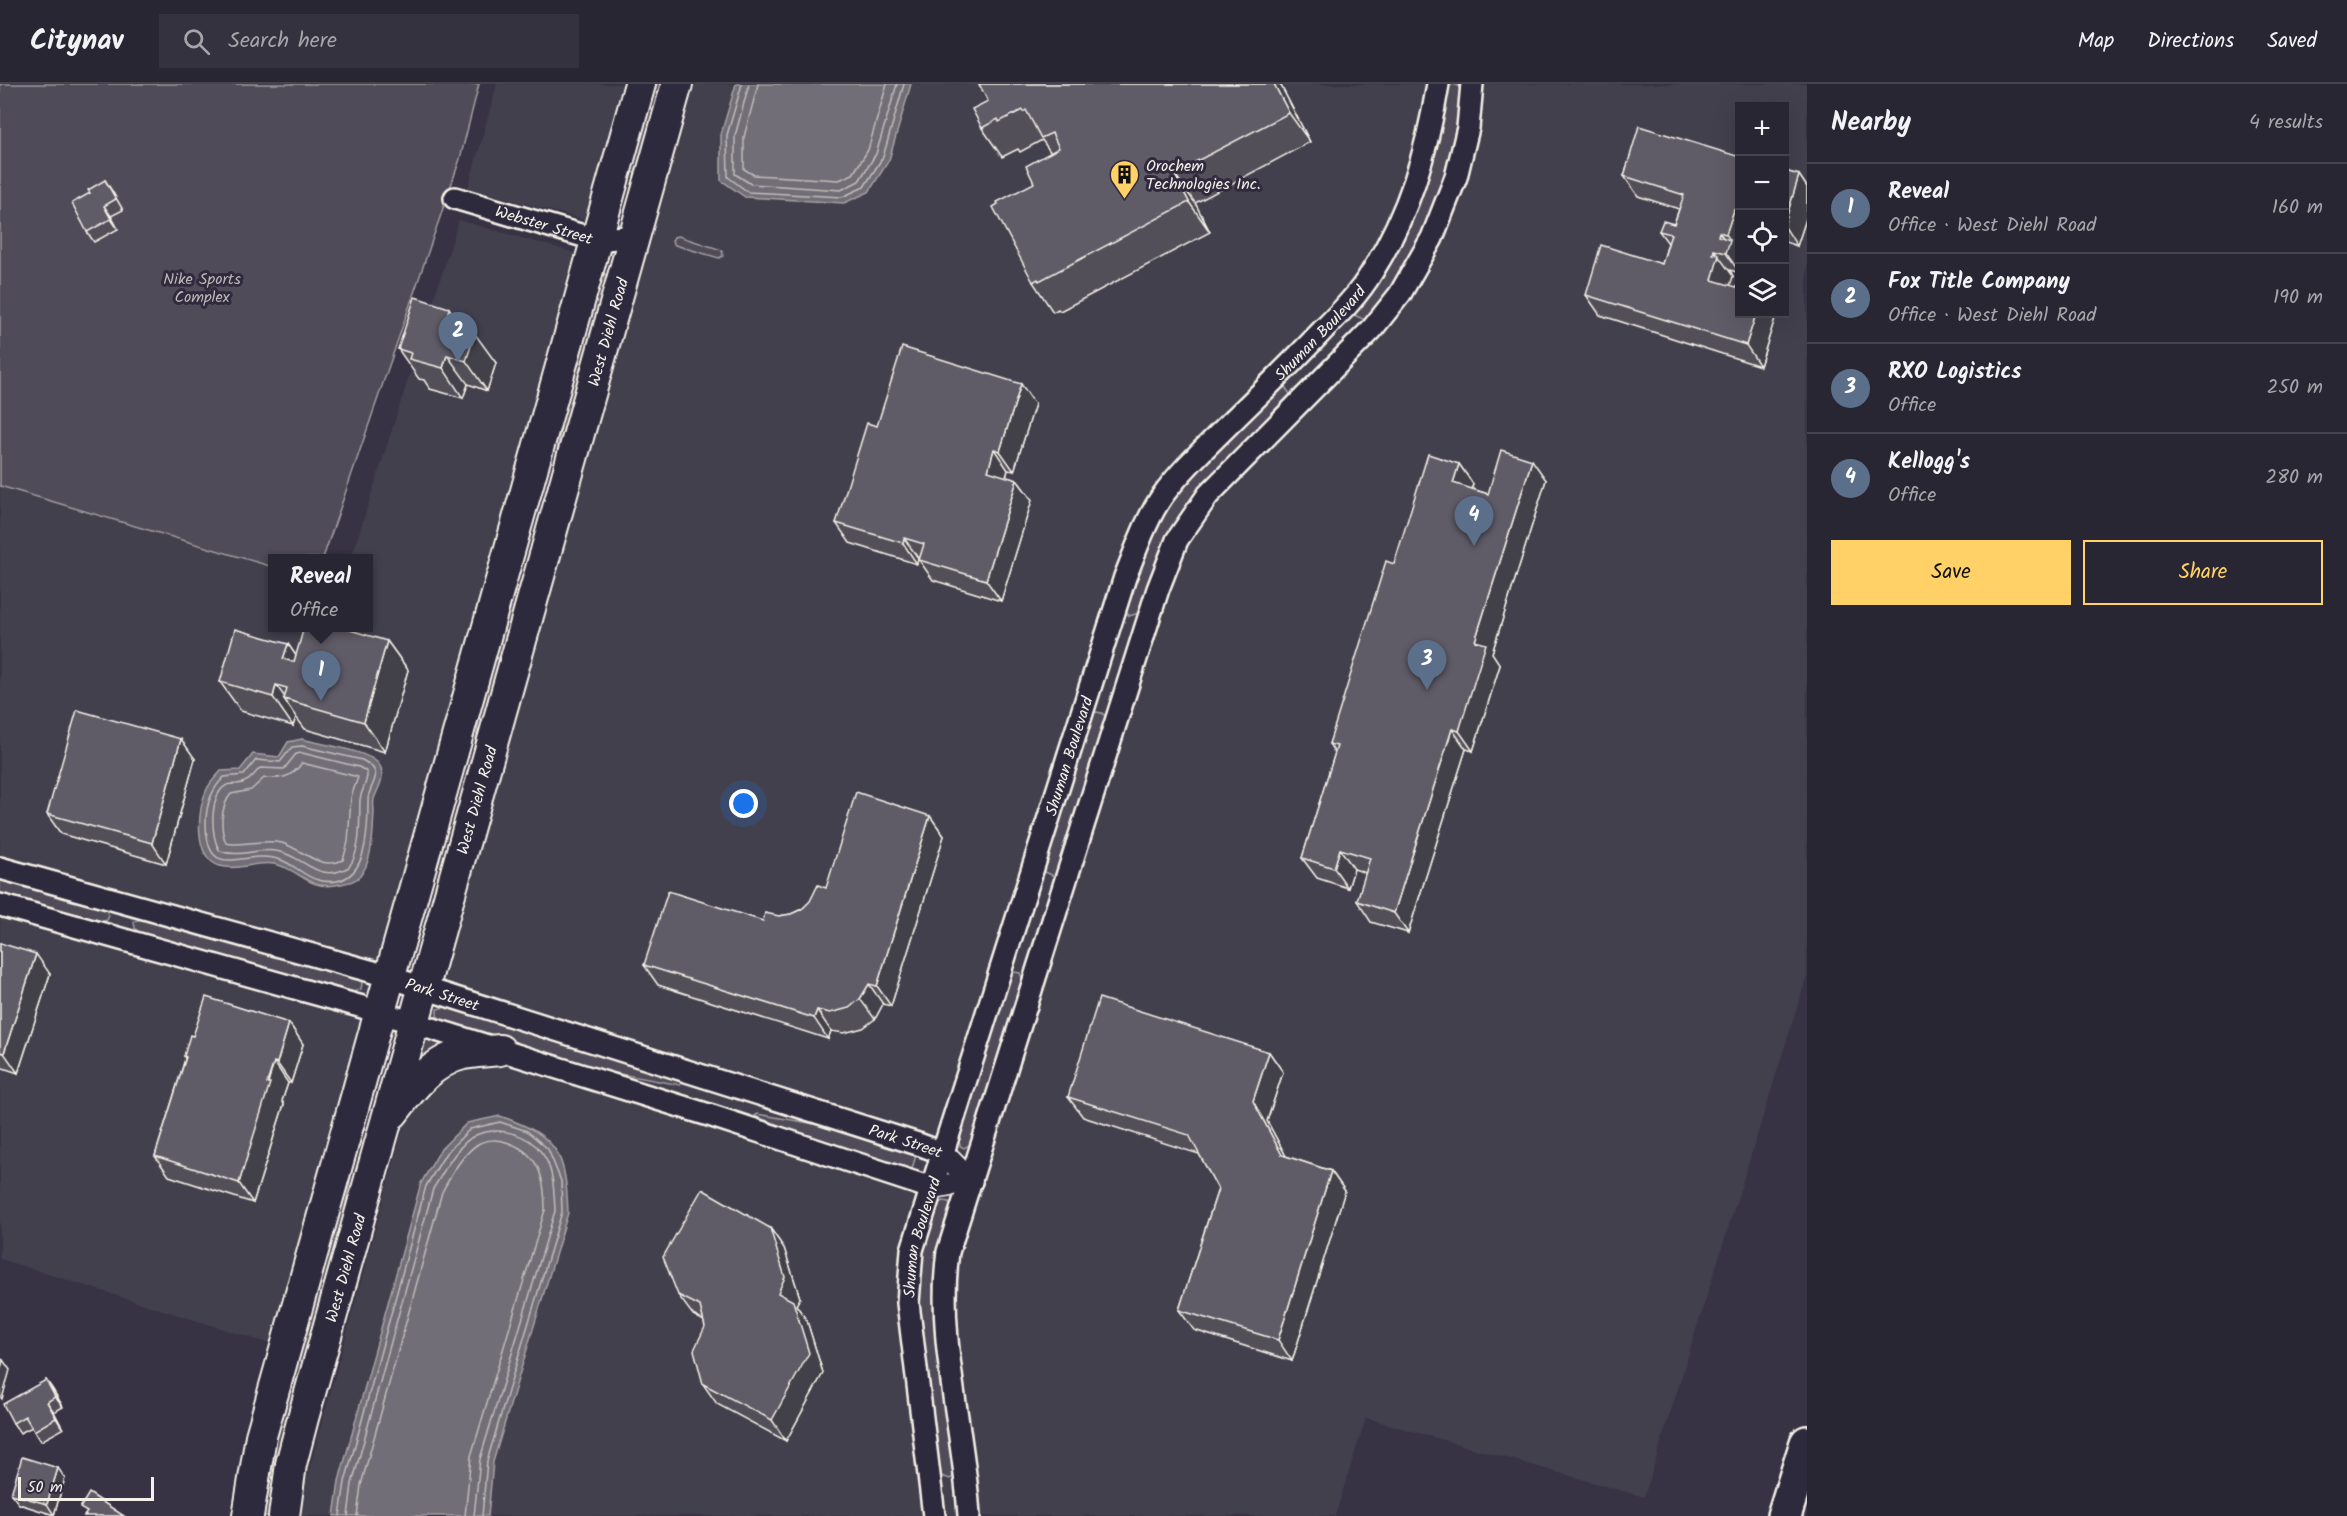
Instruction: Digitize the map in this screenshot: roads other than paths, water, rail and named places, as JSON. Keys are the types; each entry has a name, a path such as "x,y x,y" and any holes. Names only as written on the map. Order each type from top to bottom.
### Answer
{"highway":[{"path":"1784,1516 1807,1443"}],"street":[{"name":"West Diehl Road","path":"248,1516 261,1436 640,84"},
{"name":"West Diehl Road","path":"284,1516 291,1464 303,1418 677,84"},
{"name":"Shuman Boulevard","path":"934,1516 908,1303 912,1250 1125,577 1147,522 1162,496 1184,469 1349,303 1372,273 1397,228 1414,188 1430,134 1438,84"},
{"name":"Shuman Boulevard","path":"969,1516 967,1481 945,1316 944,1283 948,1252 1158,589 1178,540 1208,495 1359,343 1400,294 1432,238 1456,177 1468,128 1472,84"},
{"name":"Webster Street","path":"455,198 597,240 634,236"},
{"name":"Park Street","path":"0,868 390,978 943,1153 971,1181"},
{"name":"Park Street","path":"0,905 381,1012 712,1116 931,1188 971,1181"},
{"path":"386,1123 411,1088 438,1066 463,1054 500,1050"}],"water":[{"path":"736,84 911,84 889,160 869,192 844,203 745,197 721,180 721,134"},
{"path":"302,739 369,757 381,768 381,780 374,801 371,847 363,872 352,881 329,886 312,883 291,870 274,864 227,867 211,861 201,843 200,820 201,808 211,782 221,771 240,770 253,754 279,757 288,742"},
{"path":"500,1116 535,1131 555,1150 565,1175 568,1213 493,1462 488,1516 334,1516 339,1481 421,1183 441,1149 467,1123"}],"place":[{"name":"Orochem Technologies Inc.","path":"1125,200"},
{"name":"Fox Title Company","path":"458,362"},
{"name":"Kellogg's","path":"1474,546"},
{"name":"RXO Logistics","path":"1427,690"},
{"name":"Reveal","path":"321,701"}],"park label":[{"name":"Nike Sports Complex","path":"202,287"}]}
